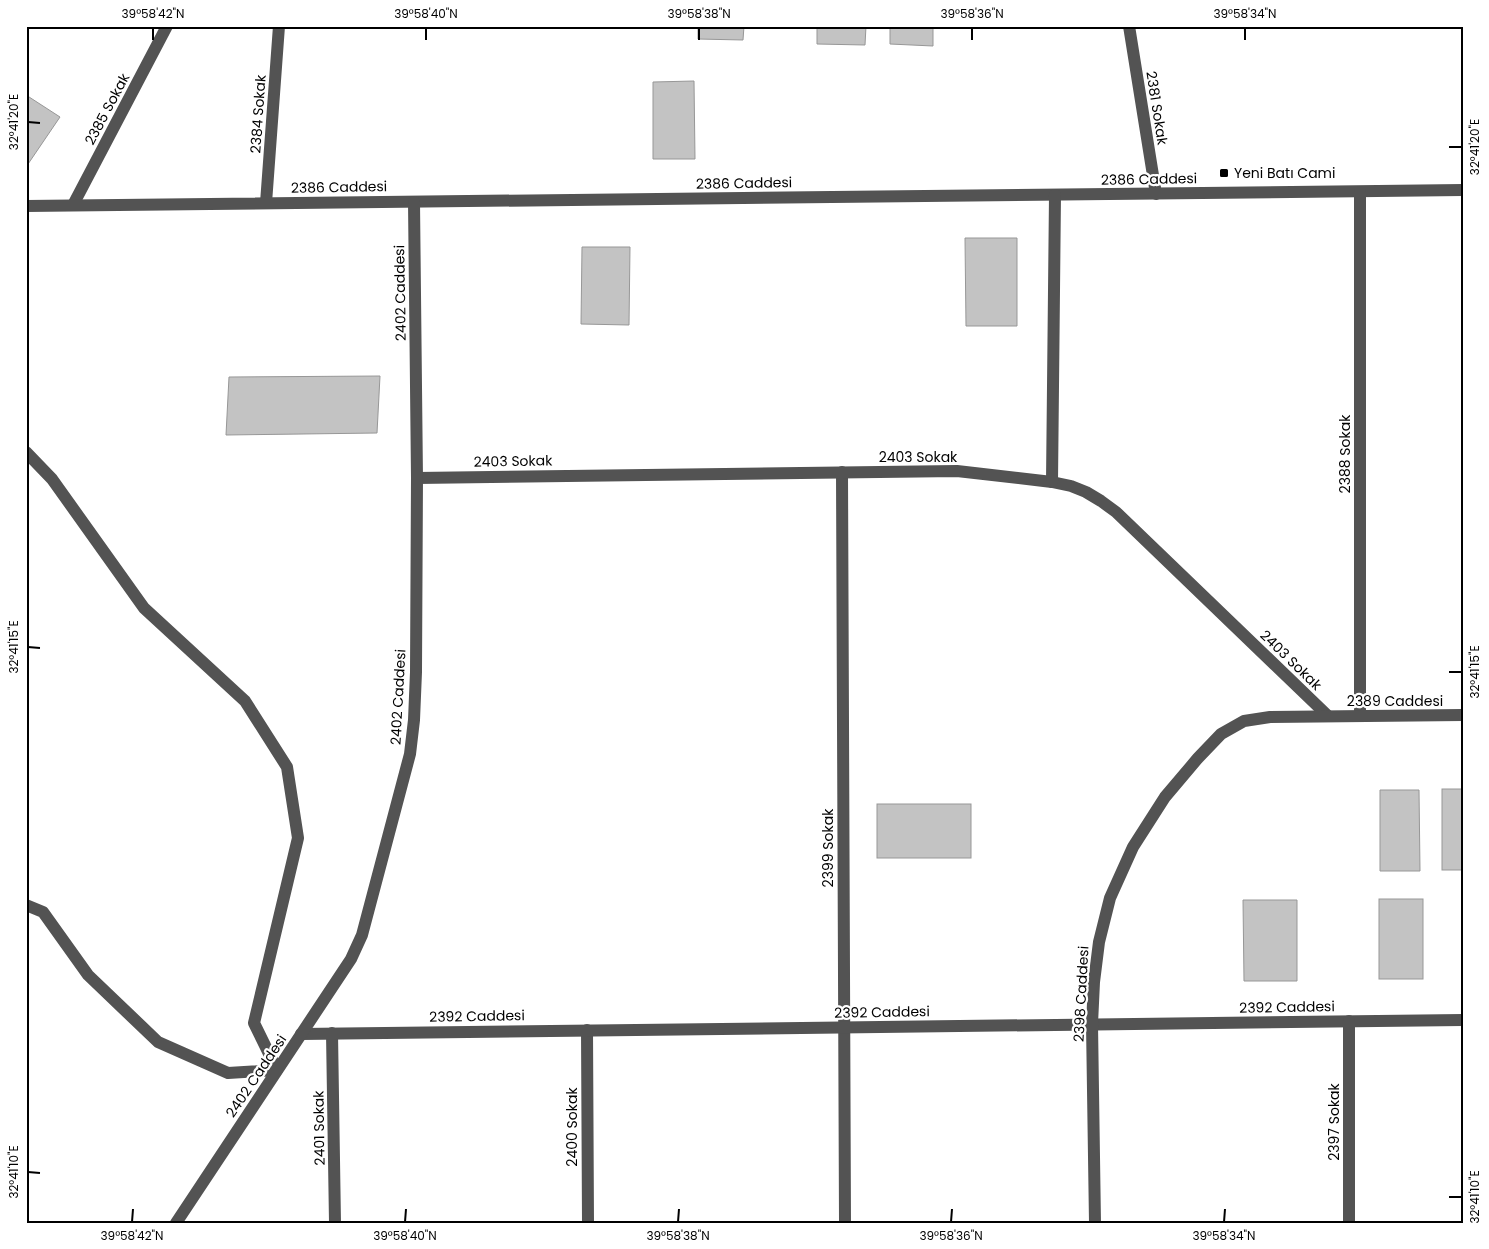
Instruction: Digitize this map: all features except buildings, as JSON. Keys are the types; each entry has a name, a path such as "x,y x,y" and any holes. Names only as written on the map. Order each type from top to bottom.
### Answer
{"street":[{"name":"2385 Sokak","path":"73,205 168,26"},
{"name":"2384 Sokak","path":"266,203 279,26"},
{"name":"2381 Sokak","path":"1129,26 1156,194"},
{"name":"2386 Caddesi","path":"26,206 1463,190"},
{"name":"2388 Sokak","path":"1360,192 1360,716"},
{"path":"1052,482 1055,195"},
{"name":"2402 Caddesi","path":"176,1223 351,959 359,942 410,754 414,720 416,672 417,478 414,202"},
{"path":"26,452 52,479 144,608 245,701 288,767 298,838 254,1023 277,1070 228,1073 158,1042 88,976 43,912 26,905"},
{"name":"2403 Sokak","path":"417,478 957,471 1071,486 1086,492 1116,512 1328,716"},
{"name":"2399 Sokak","path":"842,472 844,1223"},
{"name":"2389 Caddesi","path":"1328,716 1463,715"},
{"name":"2398 Caddesi","path":"1095,1223 1092,1024 1094,982 1099,942 1110,898 1133,847 1165,797 1221,734 1244,721 1270,717 1328,716"},
{"name":"2392 Caddesi","path":"302,1034 1463,1020"},
{"name":"2397 Sokak","path":"1348,1223 1349,1021"},
{"name":"2400 Sokak","path":"587,1030 588,1223"},
{"name":"2401 Sokak","path":"332,1033 335,1223"}],"place":[{"name":"Yeni Batı Cami","path":"1224,173"}]}
